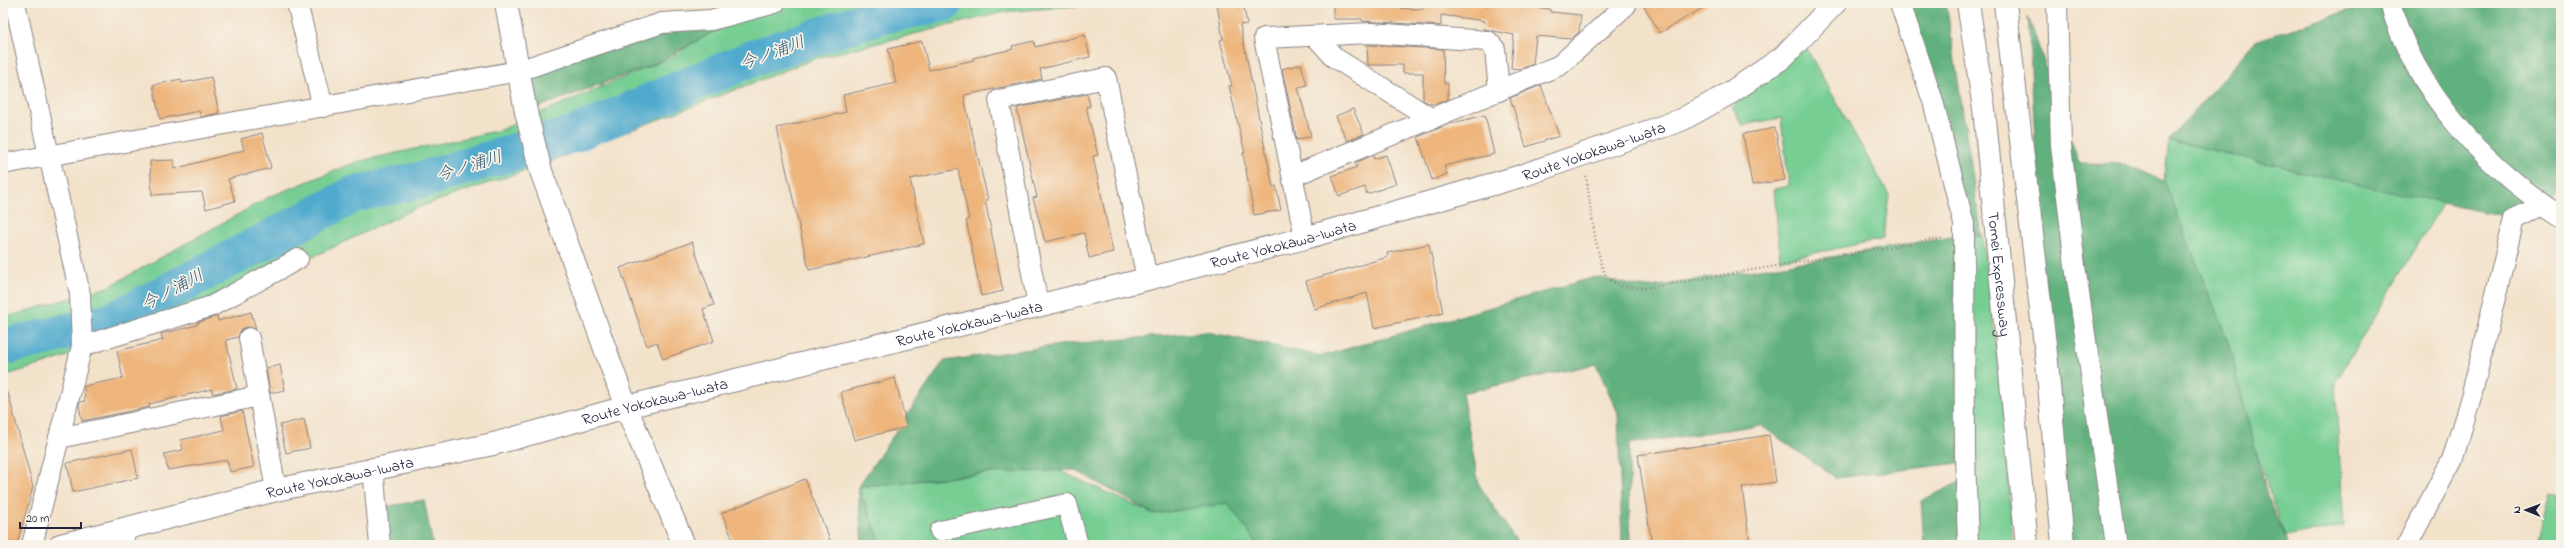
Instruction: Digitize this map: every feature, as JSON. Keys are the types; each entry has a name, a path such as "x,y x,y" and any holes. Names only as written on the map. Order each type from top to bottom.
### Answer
{"main road":[{"path":"506,3 526,112 541,170 626,407 684,545"},
{"name":"Route Yokokawa-Iwata","path":"60,545 130,536 276,490 373,468 493,444 626,407 1147,279 1305,238 1521,176 1681,120 1730,93 1782,58 1835,3"},
{"name":"Tomei Expressway","path":"1968,3 1984,109 2027,545"},
{"path":"2005,3 2015,78 2047,362 2063,545"}],"street":[{"path":"15,3 80,294 82,346 32,545"},
{"path":"297,3 324,107"},
{"path":"3,164 518,71 662,23 711,20 775,3"},
{"path":"1900,3 1933,101 1964,224 1965,454 1968,545"},
{"path":"2057,3 2061,145 2075,266 2116,545"},
{"path":"2390,3 2395,19 2422,75 2462,132 2497,168 2544,205 2561,216"},
{"path":"1292,176 1560,65 1626,5"},
{"path":"1305,238 1264,38 1371,33 1488,42 1495,49 1499,91"},
{"path":"1315,36 1335,58 1432,119"},
{"path":"1038,305 999,100 1106,78 1147,279"},
{"path":"2407,545 2453,458 2472,393 2514,219 2544,205"},
{"path":"82,346 212,306 298,260"},
{"path":"249,338 276,490"},
{"path":"59,438 259,396"},
{"path":"373,468 380,545"},
{"path":"940,531 1067,504 1078,545"}],"path":[{"path":"1582,155 1600,261 1607,277 1621,286 1646,288 1964,235"}],"green space":[{"path":"778,3 1111,3 1004,12 817,58 549,162 414,209 205,308 47,363 3,376 3,318 108,287 269,197 356,162 500,130 674,56 736,13"},
{"path":"1906,3 1946,3 1982,236 1964,235 1959,463 1836,478 1760,425 1629,444 1630,545 1622,545 1618,413 1596,364 1462,393 1479,485 1519,545 1254,545 1255,540 1227,503 1154,514 1075,470 987,473 858,487 944,361 1067,344 1207,332 1322,356 1595,277 1646,288 1963,235"},
{"path":"2371,3 2561,3 2561,192 2543,205 2503,216 2376,189 2169,140 2255,41"},
{"path":"2028,16 2079,163 2125,164 2164,181 2229,345 2267,495 2288,545 2058,545"},
{"path":"711,20 719,29 652,65 526,112 518,71"},
{"path":"1801,39 1889,195 1883,239 1780,260 1774,189 1789,186 1781,118 1742,125 1732,107"},
{"path":"2169,140 2444,201 2335,383 2344,526 2285,537 2164,181"},
{"path":"1964,235 1982,236 2001,381 2013,545 1970,545"},
{"path":"1058,470 1154,514 1227,503 1255,540 1254,545 882,545 858,487 1001,472"},
{"path":"1966,479 1968,545 1924,545 1921,501"},
{"path":"858,487 882,545 862,545"},
{"path":"2551,494 2561,496 2561,545 2537,545"},
{"path":"424,500 433,545 376,545 377,508"}],"building":[{"path":"1227,3 1243,3 1247,24 1240,25 1273,187 1276,186 1281,210 1254,215 1243,153 1245,153 1229,86 1232,86 1220,40 1223,39 1217,5"},
{"path":"1333,3 1384,3 1384,8 1423,9 1424,3 1467,3 1488,6 1489,3 1511,3 1511,5 1550,9 1550,12 1581,15 1579,32 1571,39 1536,36 1533,64 1521,69 1511,68 1514,35 1484,29 1485,21 1441,15 1441,26 1362,21 1362,19 1333,19"},
{"path":"1642,3 1711,3 1660,33"},
{"path":"1085,35 1090,57 1040,69 1042,79 965,95 964,98 988,200 985,200 1003,291 981,296 966,220 969,219 958,169 910,179 924,244 809,270 777,128 846,112 843,95 896,83 888,49 922,41 929,70 974,60 973,58 1013,49 1012,46 1034,41 1035,47"},
{"path":"1367,45 1443,49 1444,83 1448,83 1448,99 1436,104 1430,104 1423,100 1423,73 1403,73 1403,65 1368,65"},
{"path":"1301,64 1307,85 1298,88 1311,136 1297,140 1282,69"},
{"path":"211,77 219,113 201,117 199,111 160,119 153,85 181,79 182,83"},
{"path":"1541,85 1559,136 1526,147 1510,98"},
{"path":"1087,94 1090,106 1086,107 1098,155 1093,156 1113,252 1089,258 1084,233 1045,242 1033,198 1037,197 1017,108"},
{"path":"1353,109 1364,134 1347,141 1336,116"},
{"path":"1485,115 1494,154 1444,166 1447,174 1432,180 1418,137 1449,124"},
{"path":"1775,128 1785,180 1752,185 1743,134"},
{"path":"262,133 271,168 228,179 235,201 206,209 202,192 152,195 150,161 174,160 174,169 244,150 241,139"},
{"path":"1373,155 1374,159 1386,155 1396,184 1367,194 1365,187 1339,196 1332,176 1357,167 1355,163"},
{"path":"692,242 714,305 703,309 714,341 663,359 657,342 647,346 620,268"},
{"path":"1429,244 1443,313 1374,328 1367,293 1314,309 1306,281 1388,257 1387,253"},
{"path":"251,312 256,329 247,327 241,329 238,337 226,340 237,389 212,393 212,389 149,404 150,407 82,421 79,405 80,402 85,401 84,386 123,378 117,351 163,340 161,334 197,325 197,323 217,316 218,321"},
{"path":"280,365 285,390 270,393 266,368"},
{"path":"895,378 907,427 854,440 841,392"},
{"path":"8,393 33,487 18,541 3,545 3,394"},
{"path":"242,411 254,467 230,472 227,460 168,470 164,454 183,450 181,440 224,430 221,416"},
{"path":"304,419 310,448 286,453 280,425"},
{"path":"1769,435 1776,482 1742,487 1750,545 1652,545 1638,455"},
{"path":"132,449 138,478 73,492 67,463"},
{"path":"805,479 832,545 735,545 722,513"}],"waterway":[{"name":"今ノ浦川","path":"3,347 110,322 355,194 421,180 574,134 753,58 878,16 945,3"}]}
